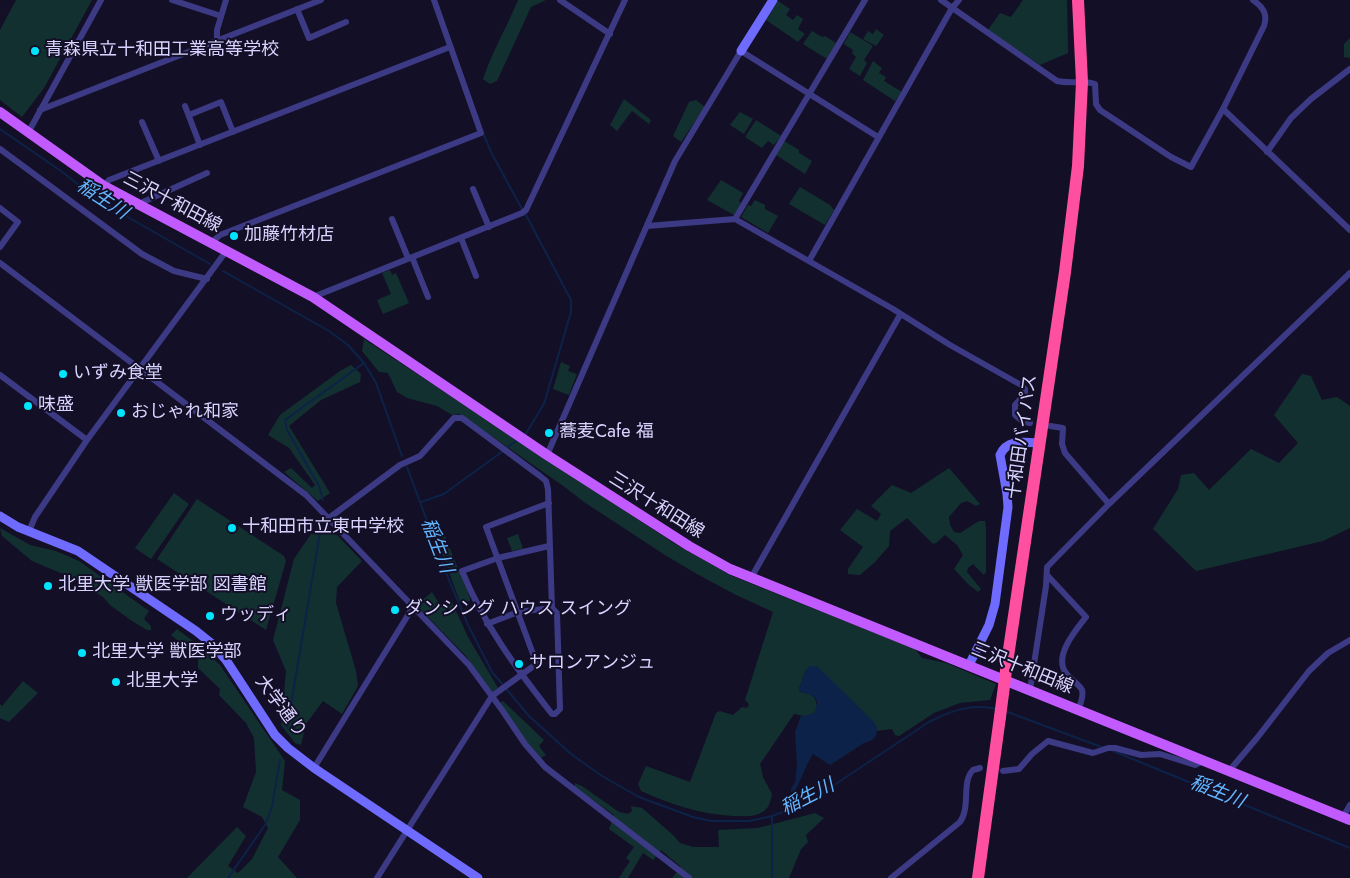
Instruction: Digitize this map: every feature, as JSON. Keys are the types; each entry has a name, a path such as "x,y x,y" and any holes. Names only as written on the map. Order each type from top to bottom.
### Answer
{"highway":[{"name":"十和田バイパス","path":"978,878 1007,663 1064,281 1073,205 1080,136 1082,82 1078,0"}],"main road":[{"name":"三沢十和田線","path":"0,112 104,186 313,297 547,455 702,554 730,569 1346,819"}],"street":[{"path":"28,133 101,0"},
{"path":"172,0 220,16"},
{"path":"217,40 220,16 226,0"},
{"path":"40,110 321,0"},
{"path":"212,242 220,235 481,133 434,0"},
{"path":"560,0 610,34"},
{"path":"313,297 522,214 526,210 625,0"},
{"path":"547,455 675,161 773,0"},
{"path":"735,219 865,0"},
{"path":"941,0 1058,81 1095,84 1096,104 1100,110 1171,157 1191,167 1223,110 1264,26 1266,16 1263,3 1253,0"},
{"path":"809,262 878,137 952,8 959,0"},
{"path":"297,9 309,38 346,22"},
{"path":"104,186 109,180 450,47"},
{"path":"741,51 878,137"},
{"path":"1267,152 1291,118 1311,99 1350,69"},
{"path":"189,114 221,102 233,132"},
{"path":"185,106 200,144"},
{"path":"1223,110 1350,230"},
{"path":"142,122 159,161"},
{"path":"0,149 142,254 174,271 207,280"},
{"path":"140,206 143,202 207,173"},
{"path":"473,188 489,227"},
{"path":"0,208 18,222 0,247"},
{"path":"392,219 428,297"},
{"path":"647,226 735,219 1021,385 1025,389 1025,394 1015,405 1015,415 1022,421 1030,423"},
{"path":"461,238 476,276"},
{"path":"29,531 35,517 87,440 207,280 227,250"},
{"path":"0,264 296,486 469,665 525,744 545,767 689,878"},
{"path":"1030,690 1047,567 1109,504 1350,273"},
{"path":"751,578 900,315"},
{"path":"0,375 87,440"},
{"path":"329,518 400,465 420,456 454,418 458,417 546,481 549,503 552,608 557,613 560,709 552,714 503,650 487,624 462,571 498,558 549,546"},
{"path":"1050,426 1063,428 1062,444 1065,453 1109,504"},
{"path":"969,665 989,625 995,604 1008,507 1000,455 1006,446 1011,444 1039,443"},
{"path":"376,878 492,696 520,674 536,665 486,527 549,503"},
{"name":"大学通り","path":"0,516 29,531 78,551 196,631 211,643 226,660 275,735 288,748 314,768 478,878"},
{"path":"1047,575 1086,617 1067,646 1062,664 1063,669 1071,680 1082,689 1078,710"},
{"path":"314,768 413,607"},
{"path":"487,624 518,612 552,608"},
{"path":"1229,771 1309,671 1328,653 1350,640"},
{"path":"1003,771 1019,769 1032,754 1048,741 1093,753 1106,749 1123,749 1141,755 1160,754 1195,765 1204,761"},
{"path":"891,878 960,822 965,811 968,778 973,770 980,768"},
{"path":"1346,819 1350,806"}],"green space":[{"name":"青森県立十和田工業高等学校","path":"16,0 92,0 44,88 22,117 0,100 0,30"},
{"path":"518,0 546,0 531,7 497,81 490,84 483,79"},
{"path":"1023,0 1067,0 1068,53 1040,65 988,30 1000,13 1011,17"},
{"path":"778,1 790,9 786,15 793,20 797,15 803,19 798,29 805,34 798,42 766,20"},
{"path":"876,29 884,35 876,46 863,39 868,31 873,34"},
{"path":"812,31 836,43 827,59 803,44"},
{"path":"850,32 873,46 864,60 867,63 860,76 849,69 856,57 852,53 853,50 844,44"},
{"path":"1350,38 1350,58 1344,57 1344,44"},
{"path":"873,61 882,68 879,73 886,77 884,81 902,92 895,101 863,80"},
{"path":"624,99 651,120 649,124 632,111 617,131 610,125"},
{"path":"696,100 705,107 681,142 673,136 689,102"},
{"path":"740,112 753,119 744,134 730,125"},
{"path":"756,120 781,136 774,145 768,141 762,148 745,137"},
{"path":"784,141 812,161 805,174 776,155"},
{"path":"721,180 743,193 739,201 741,203 734,215 707,200"},
{"path":"800,187 830,205 834,210 825,225 789,204"},
{"path":"755,200 765,205 765,209 778,216 768,233 741,217 748,205 751,206"},
{"path":"390,270 392,275 396,273 409,303 383,314 377,300 391,294 382,273"},
{"path":"364,339 675,544 732,576 915,649 922,658 946,663 996,684 990,700 960,703 934,713 899,736 895,735 892,729 876,731 877,728 806,670 799,691 810,694 813,697 816,702 816,708 814,713 809,716 794,714 760,764 763,777 772,794 769,805 763,811 756,815 747,816 709,813 675,805 641,791 638,784 646,766 690,782 716,713 720,711 733,715 742,707 747,708 749,704 745,700 773,612 734,594 665,555 584,502 460,414 452,415 437,406 407,398 397,392 388,373 379,372 362,351"},
{"path":"561,362 570,366 568,371 577,374 569,395 553,389"},
{"path":"351,365 361,374 360,382 321,400 289,426 330,493 318,501 284,472 291,468 312,488 315,485 289,448 268,435 280,415"},
{"path":"1302,374 1311,376 1322,400 1337,397 1350,406 1350,528 1323,541 1196,571 1153,529 1178,489 1181,475 1194,473 1209,490 1251,449 1279,463 1298,443 1274,415"},
{"path":"949,468 980,504 976,506 967,501 961,503 949,517 950,525 954,532 960,533 979,521 985,521 986,572 984,575 973,564 968,568 967,572 981,589 978,592 954,569 963,555 957,545 945,535 933,544 907,518 890,531 889,546 875,562 860,575 848,574 848,569 863,547 840,530 857,509 877,521 881,514 871,506 892,485 911,493"},
{"path":"174,493 189,504 151,559 135,548"},
{"path":"197,499 284,556 286,561 266,630 157,559"},
{"path":"0,528 30,545 56,551 79,561 149,611 144,619 151,626 151,630 147,630 132,621 110,605 103,597 75,579 32,561 2,536"},
{"path":"329,533 337,535 362,561 337,587 336,603 356,671 358,686 342,714 323,701 306,724 301,745 295,743 281,725 286,671 273,640 294,559 311,534"},
{"path":"444,534 470,601 460,602 437,540"},
{"path":"518,534 523,549 512,551 507,538"},
{"path":"432,592 440,605 451,600 468,637 498,688 492,692 465,655 419,608 420,602"},
{"path":"177,629 201,647 220,665 285,761 282,790 300,800 300,820 278,857 297,878 187,878 237,827 246,836 228,866 238,873 252,859 268,828 262,817 243,807 256,772 254,738 246,723 219,695 220,689 198,668 198,657 171,635"},
{"path":"23,681 38,693 9,722 0,718 0,704 2,706"},
{"path":"503,701 544,740 539,746 546,755 541,758 525,740 500,703"},
{"path":"575,783 619,812 628,814 632,811 631,806 642,808 680,843 693,847 719,847 718,830 758,828 815,813 824,818 806,835 808,842 801,849 789,878 672,878 681,867 661,850 653,860 643,853 628,878 619,878 630,861 626,858 634,847 609,829 614,815 575,787"}],"water":[{"path":"810,666 816,666 820,669 874,722 877,728 876,736 830,765 813,754 794,792 791,792 791,788 795,783 797,764 795,732 801,716 813,714 817,704 815,698 799,691 806,670"}],"waterway":[{"name":"稲生川","path":"0,129 61,171 98,200 210,264"},
{"path":"483,133 492,154 522,209"},
{"path":"525,435 544,404 571,312 571,300 526,215"},
{"name":"稲生川","path":"223,271 329,331 348,345 364,363 376,383 402,456"},
{"path":"323,500 319,486 287,430 285,420 364,363"},
{"path":"507,448 517,440"},
{"path":"421,502 444,494 503,451"},
{"name":"稲生川","path":"407,467 449,580 468,625 492,672 529,716 571,754 602,776 639,797 693,817 711,821 750,821 772,816 807,803 937,718 961,709 978,707 996,709"},
{"path":"287,728 322,521"},
{"name":"稲生川","path":"1005,711 1104,748"},
{"name":"稲生川","path":"1113,751 1350,848"},
{"path":"228,878 265,825 272,807 280,760"},
{"path":"772,816 772,878"}],"place":[{"name":"青森県立十和田工業高等学校","path":"35,51"},
{"name":"加藤竹材店","path":"234,236"},
{"name":"いずみ食堂","path":"63,374"},
{"name":"味盛","path":"28,406"},
{"name":"おじゃれ和家","path":"121,413"},
{"name":"蕎麦Cafe 福","path":"549,433"},
{"name":"十和田市立東中学校","path":"232,528"},
{"name":"北里大学 獣医学部 図書館","path":"48,586"},
{"name":"ダンシング ハウス スイング","path":"395,610"},
{"name":"ウッディ","path":"210,616"},
{"name":"北里大学 獣医学部","path":"82,653"},
{"name":"サロンアンジュ","path":"519,664"},
{"name":"北里大学","path":"116,682"}]}
